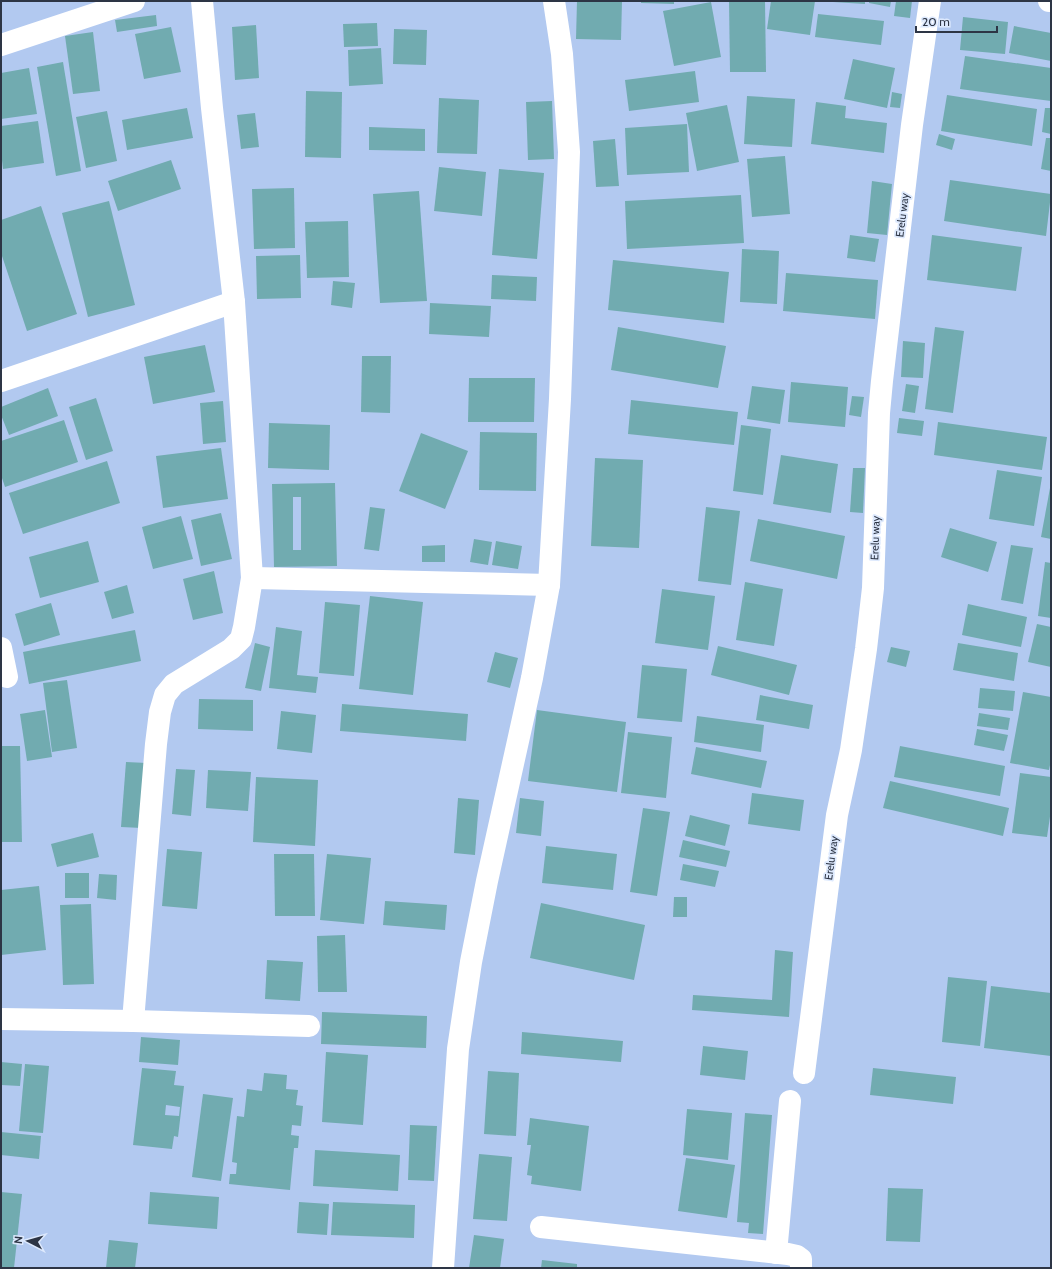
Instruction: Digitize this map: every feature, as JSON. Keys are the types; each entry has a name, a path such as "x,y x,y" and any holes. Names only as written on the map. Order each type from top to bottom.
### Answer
{"street":[{"path":"1,45 134,1"},
{"path":"133,1021 160,712 165,695 174,684 231,649 241,639 252,578 234,302 213,116 202,1"},
{"path":"442,1268 458,1049 471,962 487,881 532,678 549,585 560,391 569,152 562,54 554,1"},
{"name":"Erelu way","path":"804,1073 837,815 851,750 867,641 873,588 879,413 882,381 912,125 930,1"},
{"path":"1,381 234,302"},
{"path":"252,578 549,585"},
{"path":"1,648 7,677"},
{"path":"1,1019 309,1026"},
{"path":"776,1253 790,1101"},
{"path":"541,1227 796,1256 801,1258 801,1268"}],"building":[{"path":"577,1 622,1 621,40 576,39"},
{"path":"641,1 674,1 674,4 641,3"},
{"path":"729,1 765,1 766,72 730,72"},
{"path":"771,1 815,1 810,35 767,29"},
{"path":"865,1 865,4 833,2"},
{"path":"869,1 891,1 890,7 869,3"},
{"path":"896,1 912,1 910,18 894,16"},
{"path":"711,2 721,57 674,66 663,11"},
{"path":"818,14 884,21 881,45 815,37"},
{"path":"156,15 157,26 117,32 115,20"},
{"path":"963,17 1008,22 1005,54 960,50"},
{"path":"377,23 378,46 344,47 343,24"},
{"path":"256,25 259,78 235,80 232,27"},
{"path":"1014,26 1051,33 1051,61 1009,53"},
{"path":"171,27 181,72 144,79 135,34"},
{"path":"394,29 427,30 426,65 393,64"},
{"path":"93,32 100,91 73,94 65,36"},
{"path":"381,48 383,84 349,86 348,50"},
{"path":"965,56 1051,68 1051,101 960,89"},
{"path":"853,59 895,68 887,108 844,99"},
{"path":"63,62 81,171 56,176 37,67"},
{"path":"29,68 37,114 1,119 1,73"},
{"path":"695,71 699,102 629,111 625,80"},
{"path":"306,91 342,92 341,158 305,157"},
{"path":"892,92 902,94 900,108 890,107"},
{"path":"947,95 1037,109 1032,146 941,131"},
{"path":"747,96 795,99 792,147 744,144"},
{"path":"439,98 479,100 477,154 437,153"},
{"path":"552,101 554,159 528,160 526,102"},
{"path":"816,102 846,106 845,118 887,123 884,153 811,144"},
{"path":"727,105 739,162 697,171 686,113"},
{"path":"187,108 193,138 127,150 122,120"},
{"path":"1045,108 1051,108 1051,134 1042,132"},
{"path":"107,111 117,161 86,168 76,117"},
{"path":"255,113 259,147 241,149 237,115"},
{"path":"38,121 44,163 3,169 1,152 1,126"},
{"path":"687,124 689,172 627,175 625,128"},
{"path":"369,127 425,129 425,151 369,150"},
{"path":"939,134 955,139 952,150 936,145"},
{"path":"1046,138 1051,138 1051,171 1041,169"},
{"path":"615,139 619,186 596,187 593,141"},
{"path":"785,156 790,214 752,217 747,159"},
{"path":"171,160 181,189 118,211 108,181"},
{"path":"439,167 486,172 482,216 434,211"},
{"path":"499,169 544,173 537,259 492,255"},
{"path":"950,180 1051,194 1046,236 944,221"},
{"path":"872,181 892,184 887,235 867,233"},
{"path":"294,188 295,248 254,249 252,189"},
{"path":"419,191 427,301 380,303 373,194"},
{"path":"741,195 744,243 627,249 625,201"},
{"path":"109,201 135,305 88,317 62,213"},
{"path":"41,206 77,314 27,331 1,253 1,220"},
{"path":"348,221 349,277 307,278 305,222"},
{"path":"850,235 879,239 875,262 847,258"},
{"path":"932,235 1022,247 1016,291 927,280"},
{"path":"742,249 779,251 777,304 740,302"},
{"path":"300,255 301,298 257,299 256,256"},
{"path":"613,260 729,272 724,323 608,310"},
{"path":"786,273 878,280 875,319 783,311"},
{"path":"492,275 537,277 536,301 491,299"},
{"path":"333,281 355,283 352,308 331,305"},
{"path":"430,303 491,306 489,337 429,334"},
{"path":"618,327 726,346 718,388 611,370"},
{"path":"935,327 964,331 953,413 925,409"},
{"path":"903,341 925,343 923,378 901,377"},
{"path":"205,345 215,392 153,404 144,357"},
{"path":"362,356 391,356 390,413 361,412"},
{"path":"469,378 535,378 534,422 468,422"},
{"path":"791,382 848,387 845,427 788,422"},
{"path":"906,384 919,386 915,413 902,411"},
{"path":"752,386 785,390 780,424 747,419"},
{"path":"48,388 58,416 9,435 1,415 1,407"},
{"path":"852,396 864,397 861,417 849,415"},
{"path":"96,398 113,451 86,460 69,407"},
{"path":"631,400 738,412 734,445 628,434"},
{"path":"223,401 226,442 203,444 200,403"},
{"path":"899,418 924,421 922,436 897,433"},
{"path":"64,420 78,462 5,487 1,475 1,441"},
{"path":"938,422 1047,437 1042,470 934,455"},
{"path":"269,423 330,425 329,470 268,468"},
{"path":"741,425 771,429 763,495 733,491"},
{"path":"480,432 537,433 536,491 479,490"},
{"path":"421,433 468,451 445,509 399,491"},
{"path":"221,448 228,499 163,508 156,456"},
{"path":"781,455 838,464 831,513 773,504"},
{"path":"595,458 643,460 639,548 591,546"},
{"path":"107,461 120,503 23,534 9,493"},
{"path":"853,468 865,468 863,513 850,512"},
{"path":"997,470 1042,477 1034,526 989,519"},
{"path":"335,483 337,566 274,567 272,484","holes":["293,497 301,497 301,550 293,550"]},
{"path":"1051,488 1051,539 1041,537"},
{"path":"370,507 385,509 379,551 364,549"},
{"path":"706,507 740,511 731,585 698,581"},
{"path":"221,513 232,559 201,566 191,520"},
{"path":"181,516 193,559 153,569 142,527"},
{"path":"758,519 845,536 837,579 750,561"},
{"path":"950,528 997,542 988,572 941,557"},
{"path":"474,539 492,542 488,565 470,562"},
{"path":"88,541 99,582 40,598 29,557"},
{"path":"496,541 522,546 518,569 492,565"},
{"path":"445,545 445,562 422,562 422,546"},
{"path":"1011,545 1033,548 1023,604 1001,600"},
{"path":"1045,562 1051,563 1051,618 1038,616"},
{"path":"214,571 223,613 193,620 183,579"},
{"path":"745,582 783,589 774,646 736,640"},
{"path":"127,585 134,613 112,619 104,592"},
{"path":"662,589 715,596 708,650 655,643"},
{"path":"370,596 423,602 413,695 359,689"},
{"path":"325,602 360,605 354,676 319,673"},
{"path":"51,603 60,635 24,646 15,614"},
{"path":"968,604 1027,617 1021,647 962,635"},
{"path":"1037,624 1051,627 1051,667 1028,662"},
{"path":"276,627 302,631 297,675 318,677 316,693 269,688"},
{"path":"135,630 141,661 29,684 23,652"},
{"path":"255,643 270,647 261,691 245,688"},
{"path":"958,643 1018,653 1014,681 953,670"},
{"path":"718,646 797,665 789,695 711,675"},
{"path":"891,647 910,651 906,667 887,662"},
{"path":"495,652 518,658 510,688 487,682"},
{"path":"642,665 687,669 682,722 637,718"},
{"path":"67,680 77,748 52,752 43,683"},
{"path":"980,688 1015,691 1013,711 978,708"},
{"path":"1023,692 1051,697 1051,760 1049,770 1010,763"},
{"path":"760,695 813,705 809,729 756,720"},
{"path":"199,699 253,700 253,731 198,729"},
{"path":"342,704 468,714 466,741 340,731"},
{"path":"45,710 52,757 27,761 20,714"},
{"path":"537,710 626,722 617,792 528,781"},
{"path":"281,711 316,715 312,753 277,749"},
{"path":"979,713 1010,718 1008,730 977,726"},
{"path":"697,716 764,725 761,752 694,742"},
{"path":"977,729 1008,735 1004,751 974,745"},
{"path":"628,732 672,737 666,798 621,793"},
{"path":"1,746 20,746 22,842 1,842"},
{"path":"900,746 1005,766 1000,796 894,777"},
{"path":"696,747 767,761 761,788 691,774"},
{"path":"126,762 147,763 142,828 121,827"},
{"path":"176,769 195,770 191,816 172,814"},
{"path":"208,770 251,772 248,811 206,808"},
{"path":"1020,773 1051,777 1051,810 1047,837 1012,833"},
{"path":"256,777 318,780 315,846 253,842"},
{"path":"890,781 1009,808 1003,836 883,808"},
{"path":"752,793 804,800 800,831 748,824"},
{"path":"458,798 479,800 475,855 454,853"},
{"path":"520,798 544,801 541,836 516,833"},
{"path":"643,808 670,812 657,896 630,892"},
{"path":"690,815 730,825 725,846 685,836"},
{"path":"93,833 99,857 57,867 51,844"},
{"path":"683,840 730,851 726,867 679,857"},
{"path":"546,846 617,854 613,890 542,883"},
{"path":"167,849 202,852 197,909 162,906"},
{"path":"274,854 314,854 315,916 275,916"},
{"path":"327,854 371,858 364,924 320,920"},
{"path":"683,864 719,871 715,887 680,880"},
{"path":"65,873 89,873 89,898 65,898"},
{"path":"99,874 117,875 116,900 97,898"},
{"path":"39,886 46,950 1,955 1,890"},
{"path":"674,897 687,897 687,917 673,917"},
{"path":"385,901 447,905 445,930 383,925"},
{"path":"541,903 645,925 634,980 530,958"},
{"path":"91,904 94,984 63,985 60,905"},
{"path":"345,935 347,992 318,992 317,936"},
{"path":"775,950 793,952 789,1017 692,1010 693,995 772,1000"},
{"path":"267,960 303,962 300,1001 265,999"},
{"path":"948,977 987,981 980,1046 942,1042"},
{"path":"991,986 1051,993 1051,1056 984,1048"},
{"path":"322,1012 427,1016 426,1048 321,1044"},
{"path":"522,1032 623,1041 621,1062 521,1054"},
{"path":"141,1037 180,1040 178,1065 139,1062"},
{"path":"703,1046 748,1051 745,1080 700,1075"},
{"path":"326,1052 368,1055 363,1125 322,1122"},
{"path":"1,1062 22,1064 20,1086 1,1085"},
{"path":"25,1064 49,1066 43,1133 19,1131"},
{"path":"142,1068 176,1071 174,1085 184,1086 178,1137 174,1136 172,1149 133,1145","holes":["166,1105 180,1107 179,1116 165,1115"]},
{"path":"873,1068 956,1077 953,1104 870,1095"},
{"path":"488,1071 519,1073 516,1136 484,1134"},
{"path":"264,1073 287,1075 286,1089 298,1090 296,1105 303,1106 301,1126 292,1125 291,1135 299,1136 298,1148 294,1148 290,1190 229,1184 230,1174 236,1174 237,1163 232,1162 237,1116 244,1117 247,1089 262,1091"},
{"path":"203,1094 233,1098 221,1181 192,1177"},
{"path":"687,1109 732,1113 728,1160 683,1155"},
{"path":"745,1113 772,1115 763,1234 748,1233 749,1223 737,1222"},
{"path":"530,1118 589,1126 581,1191 531,1184 532,1176 527,1175 531,1145 527,1145"},
{"path":"410,1125 437,1126 434,1181 408,1180"},
{"path":"1,1132 41,1136 39,1159 1,1155"},
{"path":"315,1150 400,1155 398,1191 313,1186"},
{"path":"479,1154 512,1157 507,1221 473,1219"},
{"path":"686,1158 735,1165 727,1218 678,1211"},
{"path":"888,1188 923,1189 920,1242 886,1241"},
{"path":"1,1192 22,1194 14,1268 1,1268"},
{"path":"150,1192 219,1197 217,1229 148,1224"},
{"path":"299,1202 329,1204 327,1235 297,1233"},
{"path":"333,1202 415,1205 414,1238 331,1235"},
{"path":"474,1235 504,1239 500,1268 469,1268"},
{"path":"109,1240 138,1243 135,1268 106,1268"},
{"path":"542,1260 577,1264 577,1268 541,1268"}]}
